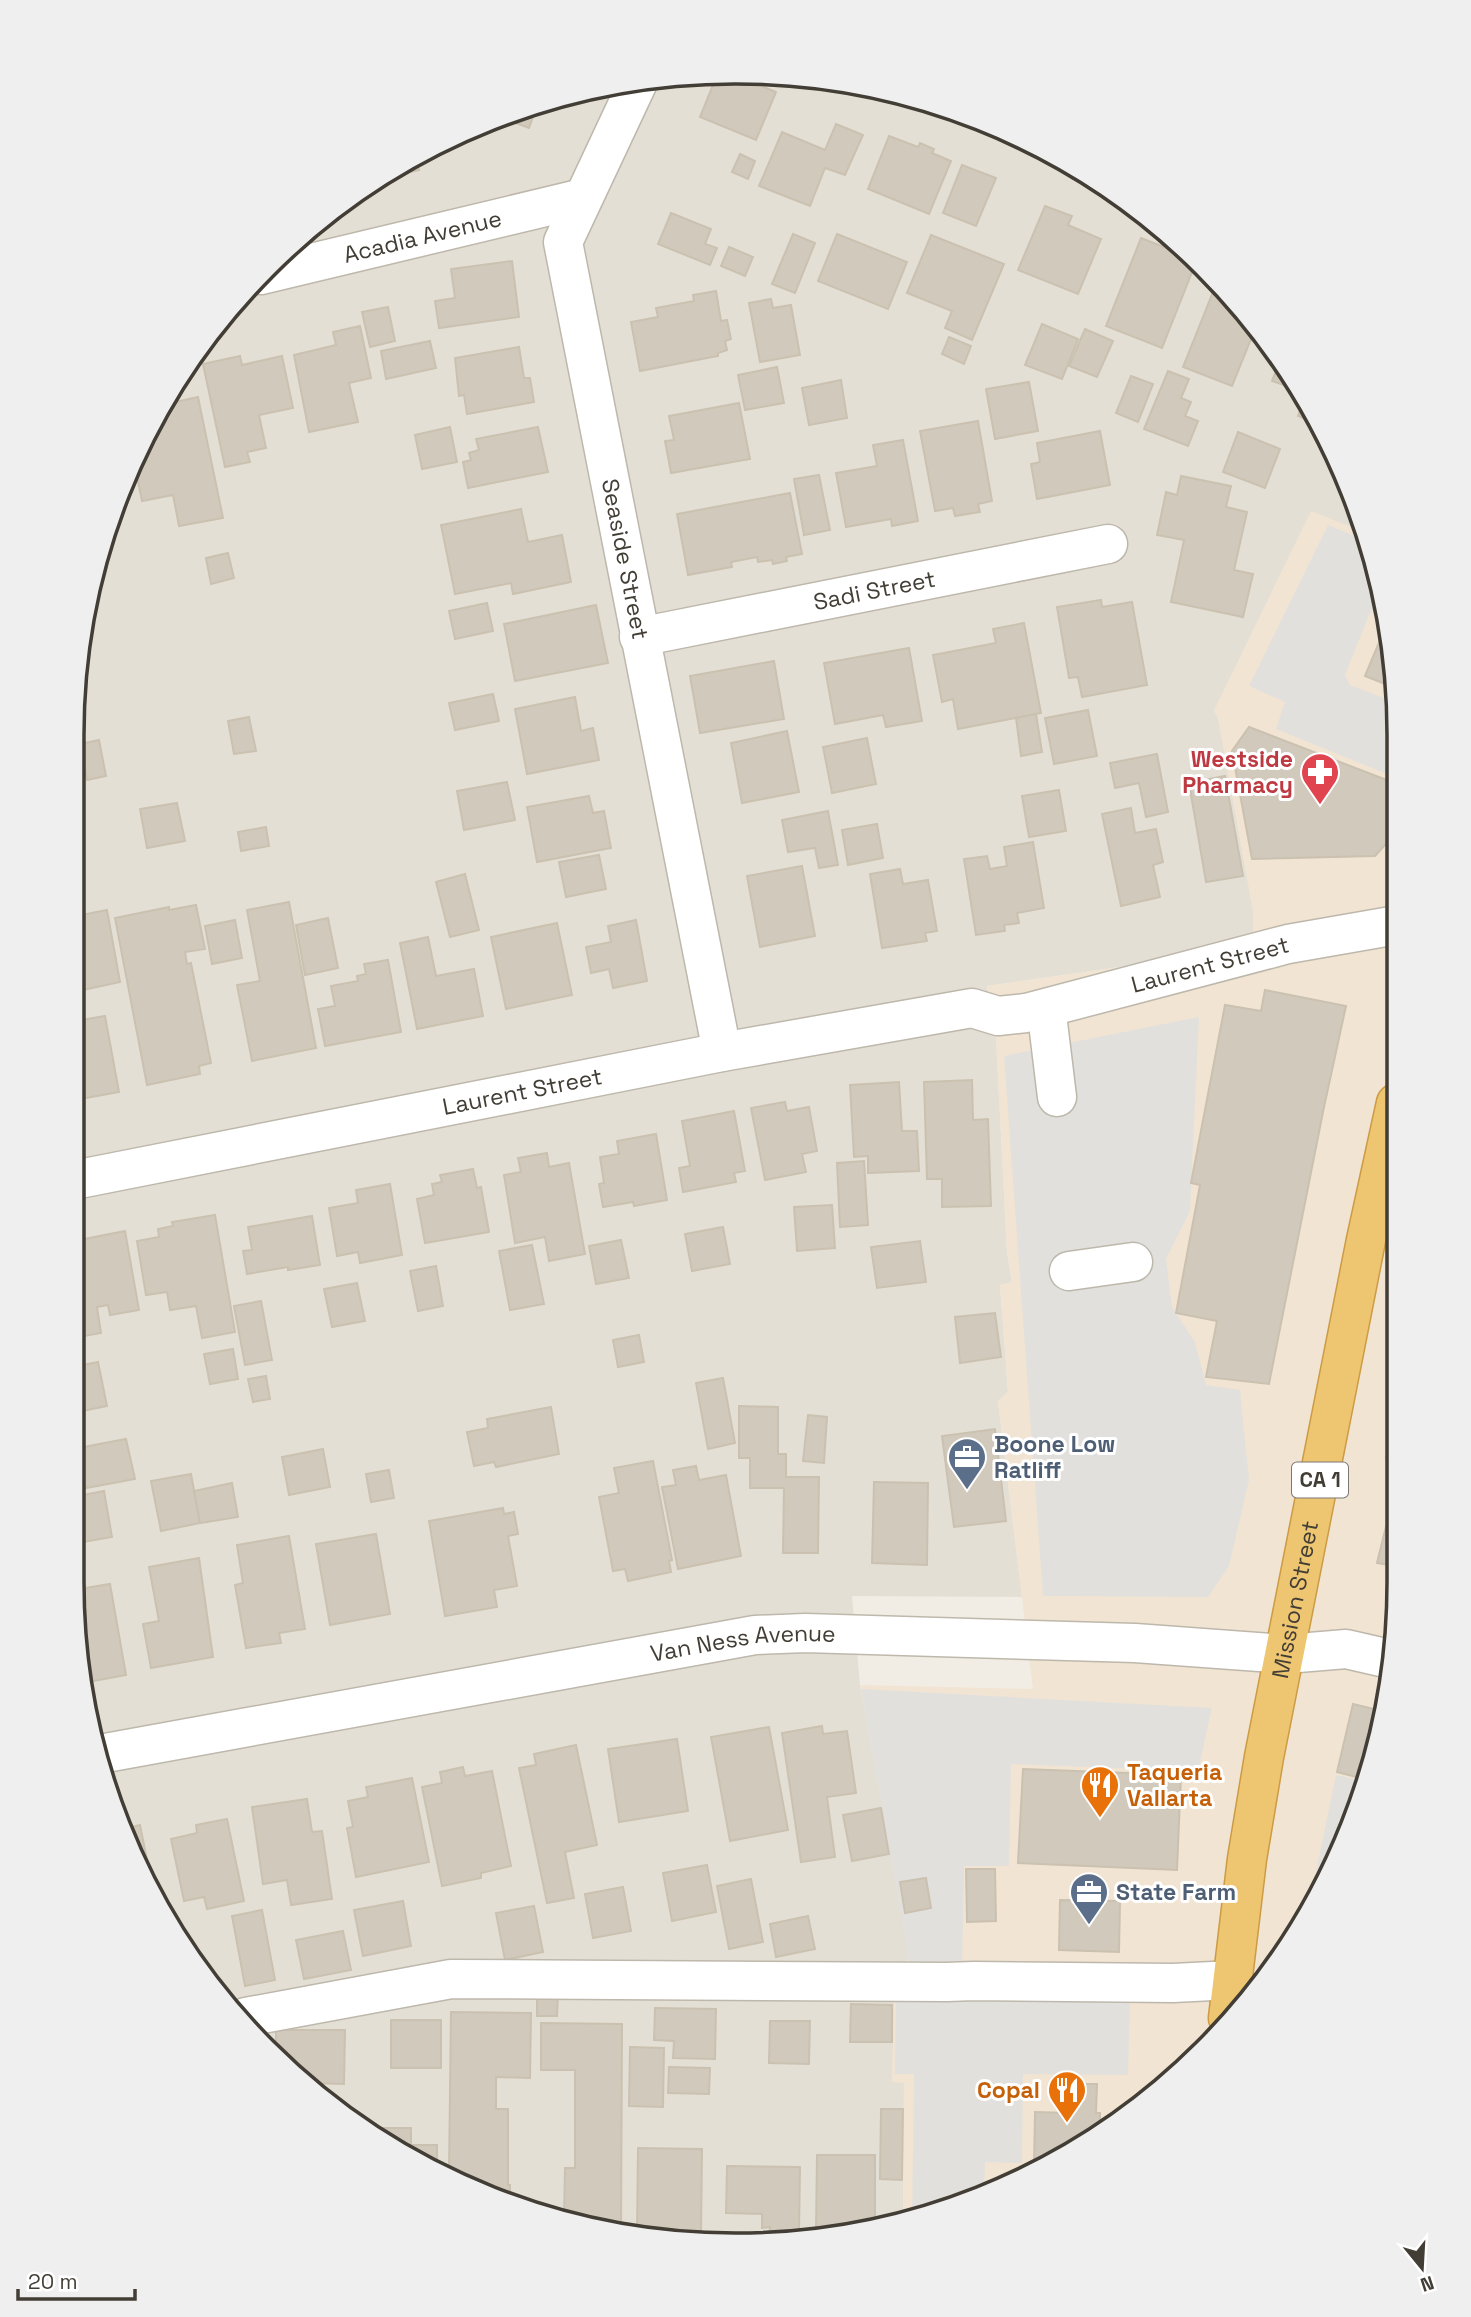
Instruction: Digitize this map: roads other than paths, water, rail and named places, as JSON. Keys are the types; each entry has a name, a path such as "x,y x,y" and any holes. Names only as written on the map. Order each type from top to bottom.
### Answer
{"highway":[{"name":"Mission Street","path":"1229,2006 1247,1859 1264,1757 1387,1144"}],"street":[{"name":"Seaside Street","path":"633,93 563,242 722,1052"},
{"name":"Acadia Avenue","path":"280,271 583,198"},
{"name":"Sadi Street","path":"639,637 1108,544"},
{"name":"Laurent Street","path":"84,1178 722,1052 972,1008 998,1016 1037,1018 1288,944 1387,927"},
{"path":"1037,1018 1057,1097"},
{"path":"1069,1271 1133,1262"},
{"name":"Van Ness Avenue","path":"107,1753 755,1635 805,1633 1135,1643 1286,1654 1346,1649 1382,1657"},
{"path":"251,2016 451,1979 1173,1983 1233,1980"}],"place":[{"name":"Westside Pharmacy","path":"1320,806"},
{"name":"Boone Low Ratliff","path":"967,1491"},
{"name":"Taqueria Vallarta","path":"1100,1819"},
{"name":"State Farm","path":"1089,1926"},
{"name":"Copal","path":"1067,2124"}]}
